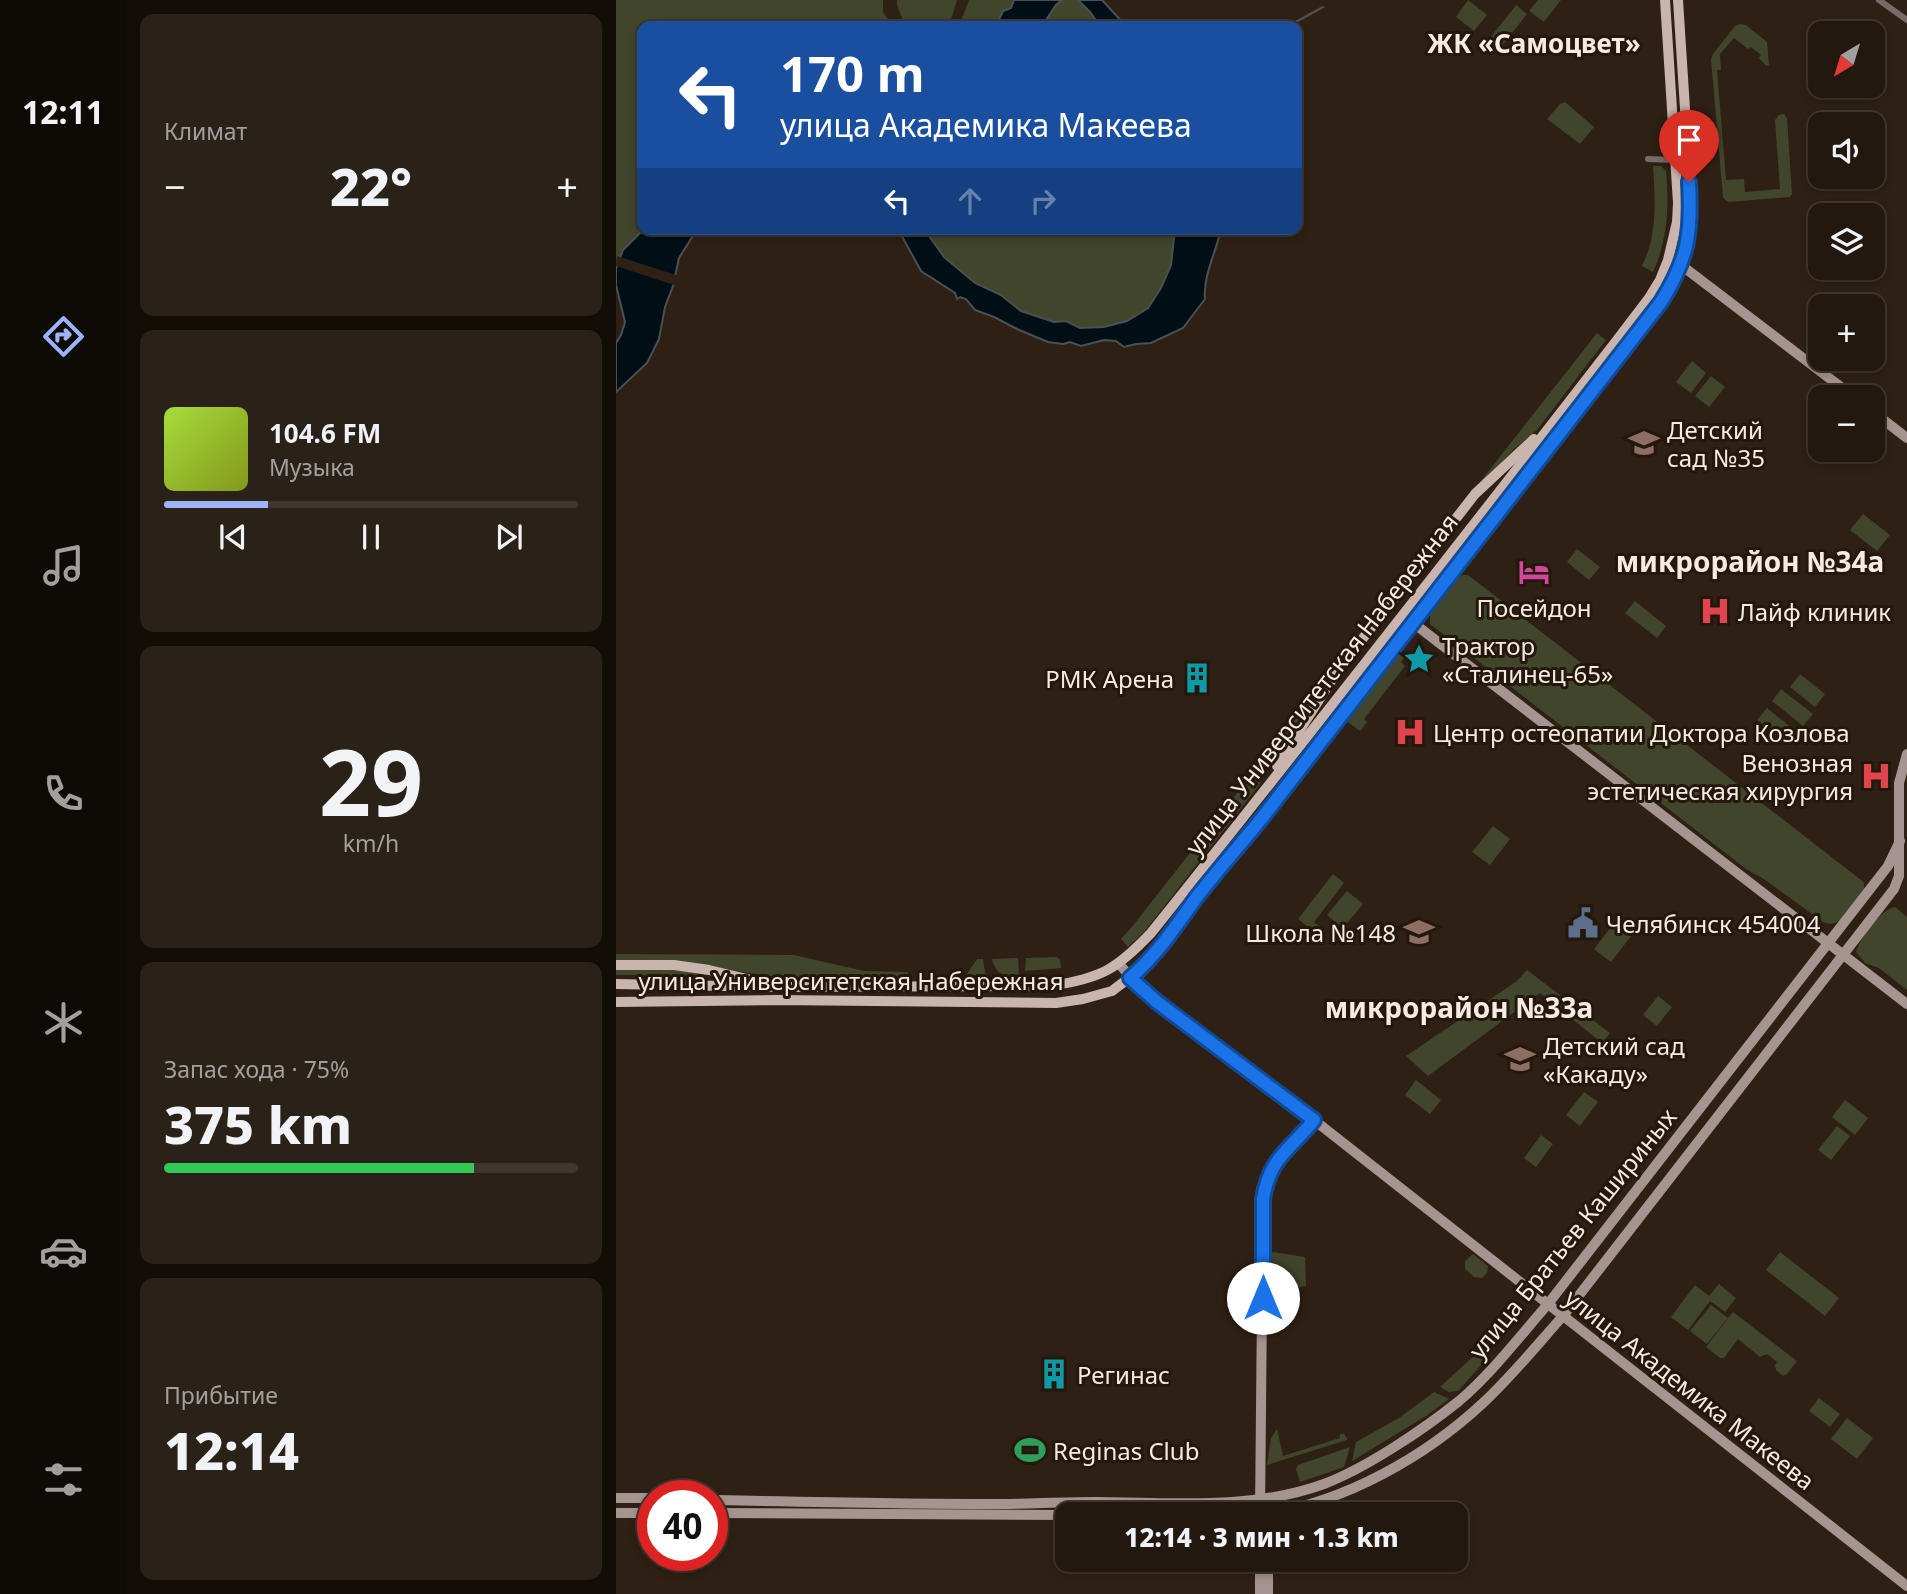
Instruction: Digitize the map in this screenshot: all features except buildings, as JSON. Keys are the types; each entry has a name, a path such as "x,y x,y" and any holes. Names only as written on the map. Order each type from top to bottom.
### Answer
{"main road":[{"name":"улица Университетская Набережная","path":"616,984 783,987 1051,986 1104,973 1132,953 1151,933 1403,615 1649,298 1660,280 1677,222 1678,203 1665,0"},
{"name":"улица Университетская Набережная","path":"617,1003 818,1000 1056,1003 1112,991 1142,968 1661,302 1681,265 1690,230 1678,0"},
{"path":"1668,260 1681,265 1838,385"},
{"path":"1260,797 1336,673 1475,494 1554,421"},
{"path":"1885,421 1907,438"},
{"path":"1403,615 1907,1004"},
{"name":"улица Братьев Кашириных","path":"1318,1502 1348,1492 1402,1462 1452,1429 1515,1371 1563,1316 1894,889 1899,876 1899,783 1907,754"},
{"name":"улица Братьев Кашириных","path":"1206,1502 1263,1498 1323,1484 1396,1445 1460,1400 1548,1304 1888,866 1900,841"},
{"name":"улица Академика Макеева","path":"1119,964 1130,978 1157,1002 1314,1120 1907,1586"},
{"path":"616,965 674,965 783,987"},
{"path":"1264,1502 1260,1469 1263,1199 1275,1163 1314,1120"},
{"path":"616,1498 637,1498"},
{"path":"1262,1502 1263,1498"},
{"name":"улица Братьев Кашириных","path":"728,1500 1055,1506"},
{"path":"616,1513 637,1513"},
{"path":"728,1513 1055,1515"},
{"path":"1260,1572 1260,1594"},
{"path":"1268,1572 1268,1594"}],"street":[{"path":"1879,0 1907,20"},
{"path":"1648,159 1675,160"}],"green space":[{"path":"616,0 883,0 883,12 889,21 637,21 638,235 623,250 616,269"},
{"path":"897,0 957,0 951,21 903,21"},
{"path":"969,0 1014,0 1011,8 1003,11 998,21 961,21"},
{"path":"1062,0 1078,0 1096,21 1045,21 1056,4"},
{"path":"1468,0 1487,15 1474,31 1456,17"},
{"path":"1538,0 1561,0 1544,22 1529,11"},
{"path":"1516,5 1527,14 1501,47 1490,38"},
{"path":"1739,24 1746,25 1767,42 1769,65 1766,66 1759,58 1761,55 1751,47 1748,49 1734,38 1720,54 1721,70 1717,70 1726,180 1744,179 1745,192 1780,189 1775,120 1784,114 1787,118 1792,194 1790,197 1729,202 1723,197 1711,59"},
{"path":"1565,102 1594,127 1580,144 1547,119"},
{"path":"1653,166 1661,166 1666,171 1667,197 1662,247 1653,272 1642,266 1653,229"},
{"path":"928,235 1174,235 1171,265 1148,308 1127,321 1104,327 1079,328 1066,321 1054,322 1021,311 1001,295 975,283 944,257"},
{"path":"1597,333 1606,340 1537,430 1514,449 1466,500"},
{"path":"1692,361 1706,373 1691,393 1676,382"},
{"path":"1711,376 1725,387 1709,407 1695,396"},
{"path":"1863,514 1890,535 1877,551 1850,530"},
{"path":"1577,549 1600,567 1589,580 1567,562"},
{"path":"1463,575 1468,575 1861,880 1864,889 1840,920 1832,924 1823,922 1746,869 1430,624 1430,614"},
{"path":"1635,601 1666,626 1657,638 1625,613"},
{"path":"1399,650 1406,655 1401,662 1405,666 1364,719 1367,722 1360,731 1345,720"},
{"path":"1800,674 1825,694 1815,707 1790,687"},
{"path":"1329,676 1257,788 1144,932 1128,947 1121,939"},
{"path":"1781,689 1813,714 1803,726 1772,701"},
{"path":"1767,708 1798,733 1789,745 1757,720"},
{"path":"1493,826 1510,839 1490,865 1472,852"},
{"path":"1333,874 1344,883 1314,922 1322,928 1317,934 1298,919"},
{"path":"1347,891 1363,904 1343,928 1327,915"},
{"path":"1895,907 1907,917 1907,990 1879,968 1865,963 1856,952 1872,925 1889,909"},
{"path":"1615,922 1632,935 1611,962 1594,949"},
{"path":"616,954 794,955 864,971 908,972 908,976 904,979 784,979 726,969 616,961"},
{"path":"1057,957 1061,968 1025,971 1026,958"},
{"path":"1018,958 1019,976 1005,975 998,971 992,959"},
{"path":"977,959 983,959 985,972 990,980 963,980"},
{"path":"616,969 675,969 708,975 616,975"},
{"path":"1527,970 1610,1033 1602,1043 1540,993 1428,1076 1406,1056 1517,981"},
{"path":"1658,996 1672,1007 1657,1026 1643,1015"},
{"path":"1416,1080 1441,1100 1430,1114 1405,1095"},
{"path":"1584,1092 1598,1102 1580,1126 1566,1115"},
{"path":"1845,1100 1868,1118 1855,1135 1832,1117"},
{"path":"1837,1126 1850,1136 1831,1160 1818,1150"},
{"path":"1541,1135 1553,1144 1536,1167 1524,1158"},
{"path":"1273,1252 1305,1257 1306,1286 1269,1293 1269,1257"},
{"path":"1780,1252 1839,1298 1825,1316 1766,1270"},
{"path":"1473,1254 1488,1266 1487,1273 1482,1278 1474,1277 1465,1269 1465,1261"},
{"path":"1719,1284 1736,1298 1725,1312 1710,1301 1688,1330 1671,1317 1695,1285 1709,1296"},
{"path":"1711,1305 1728,1318 1707,1344 1690,1331"},
{"path":"1733,1312 1797,1361 1787,1374 1783,1376 1776,1370 1777,1362 1767,1354 1760,1357 1738,1339 1724,1358 1706,1347"},
{"path":"1476,1354 1483,1357 1484,1362 1458,1391 1449,1392 1440,1387"},
{"path":"1434,1392 1449,1399 1352,1461 1356,1442 1399,1418"},
{"path":"1819,1398 1840,1414 1830,1427 1809,1411"},
{"path":"1847,1418 1873,1438 1857,1459 1831,1439"},
{"path":"1277,1429 1283,1456 1340,1438 1340,1434 1344,1434 1347,1440 1267,1465 1271,1438"},
{"path":"1350,1447 1344,1467 1300,1482 1296,1469 1298,1465"}],"shaded area":[{"path":"1014,0 1062,0 1045,21 998,21 1003,11 1011,8"},
{"path":"1078,0 1102,0 1121,21 1096,21"},
{"path":"638,235 693,235 679,258 659,339 647,363 616,392 616,343 625,322 616,285 616,269 623,250"},
{"path":"901,235 928,235 944,257 975,283 1001,295 1021,311 1054,322 1066,321 1080,328 1104,327 1127,321 1148,308 1171,265 1174,235 1219,235 1208,273 1205,299 1183,328 1151,343 1124,347 1116,341 1104,340 1081,346 1070,342 1048,342 975,310 966,299 957,299 955,293 921,271"}],"pier":[{"path":"617,256 679,276 677,286 616,266"}],"waterway":[{"path":"1298,21 1323,7"}],"place":[{"name":"Детский сад №35","path":"1644,443"},
{"name":"Посейдон","path":"1534,572"},
{"name":"Лайф клиник","path":"1715,611"},
{"name":"Трактор «Сталинец-65»","path":"1419,659"},
{"name":"РМК Арена","path":"1197,678"},
{"name":"Центр остеопатии Доктора Козлова","path":"1410,732"},
{"name":"Венозная эстетическая хирургия","path":"1876,776"},
{"name":"Челябинск 454004","path":"1583,923"},
{"name":"Школа №148","path":"1419,932"},
{"name":"Детский сад «Какаду»","path":"1520,1059"},
{"name":"Регинас","path":"1054,1374"},
{"name":"Reginas Club","path":"1030,1450"}],"district":[{"name":"ЖК «Самоцвет»","path":"1534,43"},
{"name":"микрорайон №34а","path":"1750,561"},
{"name":"микрорайон №33а","path":"1459,1007"}],"route":[{"path":"1263,1298 1263,1199 1266,1184 1275,1163 1314,1120 1157,1002 1130,978 1161,945 1262,818 1661,302 1681,265 1687,246 1691,209 1689,182"}]}
